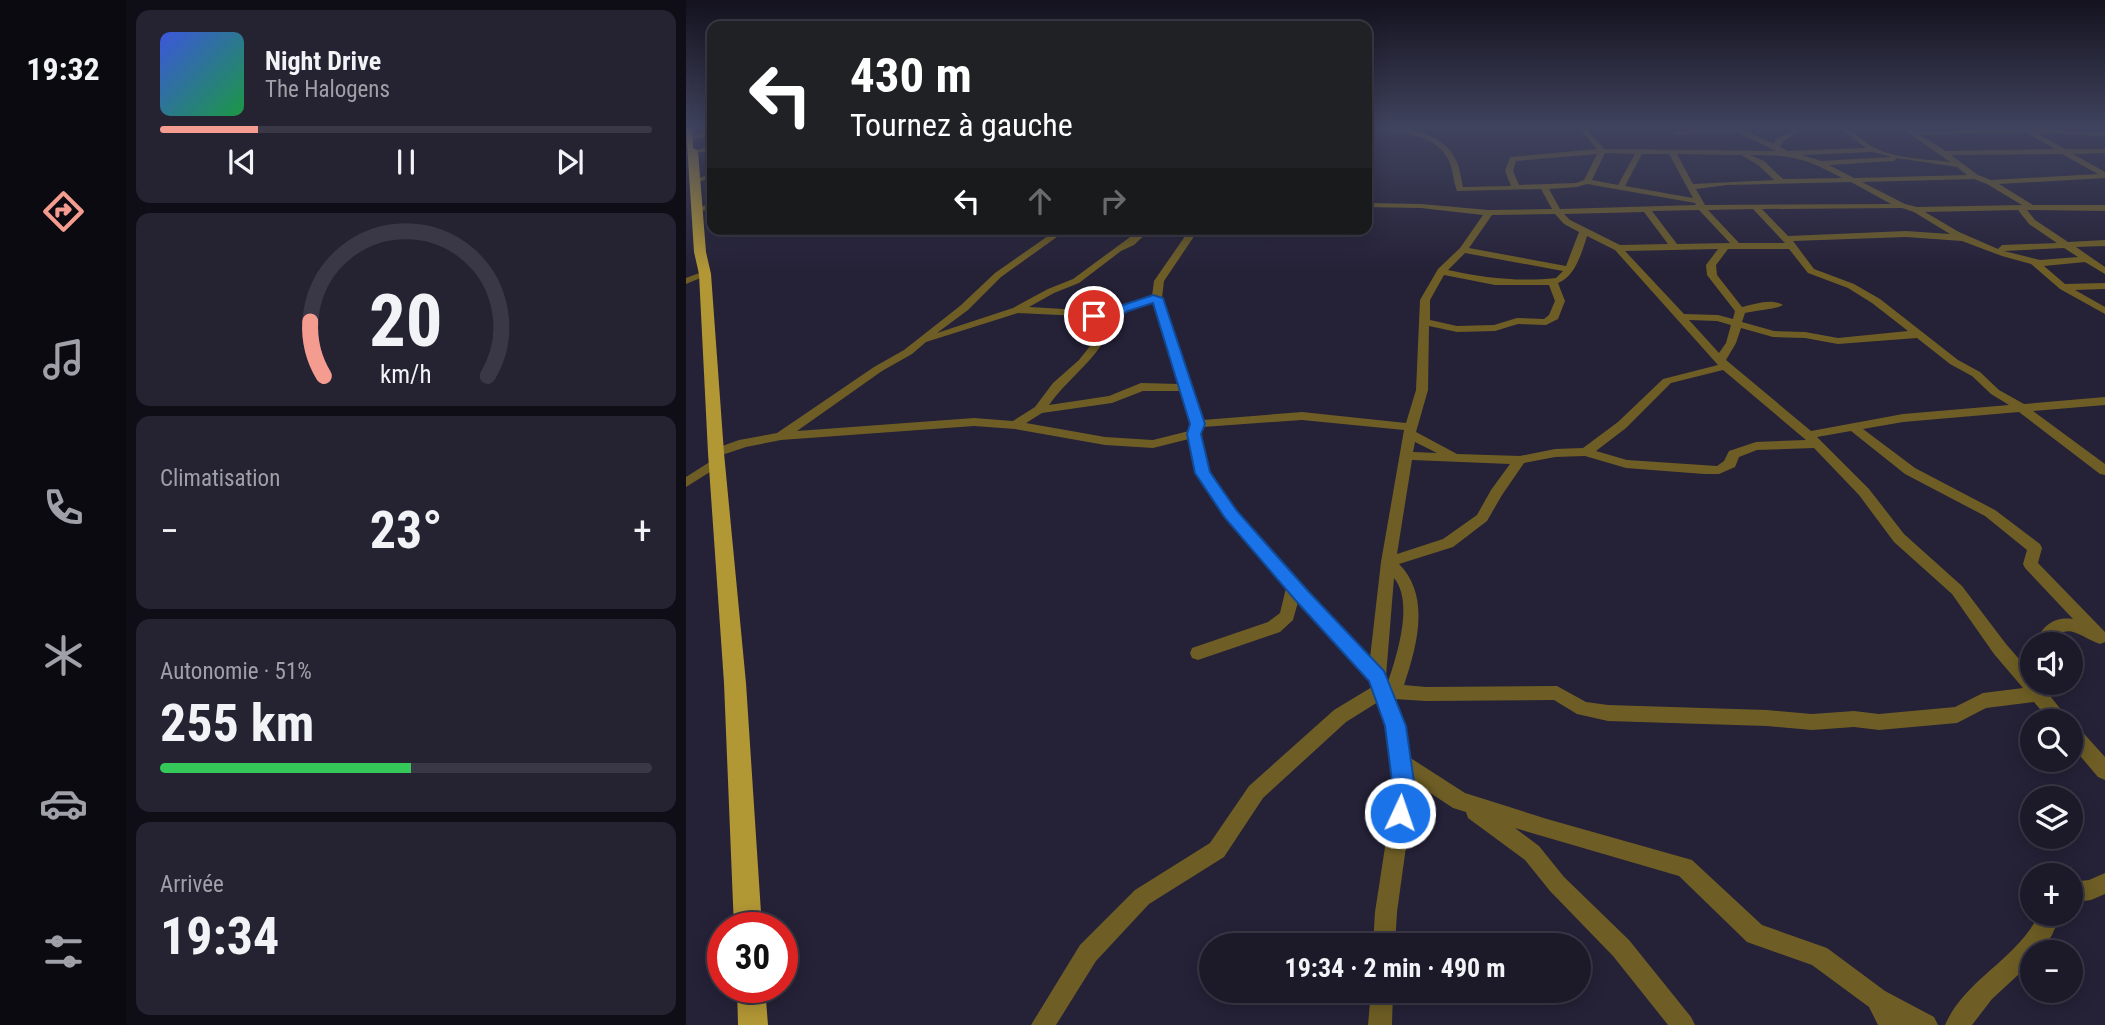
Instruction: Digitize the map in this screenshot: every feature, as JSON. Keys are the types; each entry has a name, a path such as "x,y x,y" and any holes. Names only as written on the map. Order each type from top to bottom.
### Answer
{"main road":[{"path":"693,175 704,207 700,255 705,274 716,458 735,684 747,912"},
{"path":"752,1003 753,1025"}],"street":[{"path":"1456,175 1467,212"},
{"path":"1511,175 1516,188"},
{"path":"1587,181 1590,175"},
{"path":"1620,188 1627,175"},
{"path":"1684,175 1701,204 1737,246"},
{"path":"1773,175 1782,183"},
{"path":"1842,175 1964,238 2034,262 2066,263 2088,258"},
{"path":"1972,175 1990,182 2026,208 2032,222 2105,271"},
{"path":"1990,182 2105,176"},
{"path":"693,181 707,177"},
{"path":"1691,187 1727,183 1975,177"},
{"path":"1460,189 1577,185 1587,181 1701,204 1756,208 1902,206"},
{"path":"1544,187 1557,211 1584,231 1618,248 1722,363 1813,439 1864,492 1899,538 1957,590 2000,649 2020,670"},
{"path":"1372,205 1421,206 1489,213 1646,209 1701,204"},
{"path":"1756,208 1811,271 1859,291 1954,362 1976,374 1995,392 2022,408 2105,471"},
{"path":"1920,213 2026,208 2103,209"},
{"path":"1646,209 1674,247"},
{"path":"1385,933 1404,789 1395,726 1384,686 1388,562 1406,456 1422,390 1425,300 1441,271 1463,250 1489,213"},
{"path":"1906,234 1920,213"},
{"path":"1441,271 1497,283 1520,281 1554,284 1567,269 1584,231"},
{"path":"1618,248 1724,248 1906,234 1964,238"},
{"path":"781,436 923,340 964,309 998,275 1055,235"},
{"path":"923,340 1017,310 1076,281 1139,235"},
{"path":"1191,235 1159,281 1157,298 1187,388 1202,473 1231,514 1384,686 1426,694 1557,693 1583,709 1608,713 1812,722 1854,719 1879,722 1957,715 1983,701 2020,692"},
{"path":"1993,248 2105,243"},
{"path":"1724,248 1711,265 1712,275 1739,317 1773,334 1805,335 1838,341 1907,334 1921,336"},
{"path":"1463,250 1567,269"},
{"path":"2034,262 2063,287 2105,311"},
{"path":"686,281 705,274"},
{"path":"1423,322 1457,329 1495,328 1517,321 1546,322 1554,317 1560,301 1554,284"},
{"path":"2063,287 2105,286"},
{"path":"1015,425 1039,410 1057,385 1083,362 1100,341 1106,321 1124,309 1157,298"},
{"path":"1679,317 1739,317 1762,305 1778,305"},
{"path":"1017,310 1081,313 1106,321"},
{"path":"1586,452 1622,425 1667,381 1722,363 1739,317"},
{"path":"1039,410 1112,399 1140,387 1187,388"},
{"path":"1406,456 1520,460 1555,453 1586,452 1626,464 1719,470 1730,464 1734,454 1756,446 1813,439 1853,427 1903,418 2103,399"},
{"path":"686,483 716,458 743,443 781,436 974,422 1015,425 1105,441 1153,444 1196,429 1302,416 1412,431 1462,459"},
{"path":"1853,427 1910,471 1990,513 2035,548 2030,564 2102,637"},
{"path":"1388,562 1448,543 1482,518 1520,460"},
{"path":"1043,1025 1088,953 1142,897 1217,850 1256,792 1340,716 1384,686 1406,654 1410,618 1406,582 1388,562"},
{"path":"1198,653 1274,627 1287,616 1294,586"},
{"path":"2048,632 2055,625 2075,624 2102,637"},
{"path":"2083,746 2105,771"},
{"path":"1400,762 1532,853 1557,884 1621,948 1683,1025"},
{"path":"1460,801 1547,829 1685,867 1755,934 1819,956 1877,999 1926,1025"},
{"path":"2083,891 2105,883"},
{"path":"1957,1025 1984,991 2018,963 2045,926"},
{"path":"1877,999 1890,1025"},
{"path":"1380,1025 1381,1003"}],"route":[{"path":"1094,316 1106,321 1134,304 1157,298 1198,424 1194,434 1202,473 1231,514 1330,627 1377,676 1395,726 1404,789 1400,813"}]}
